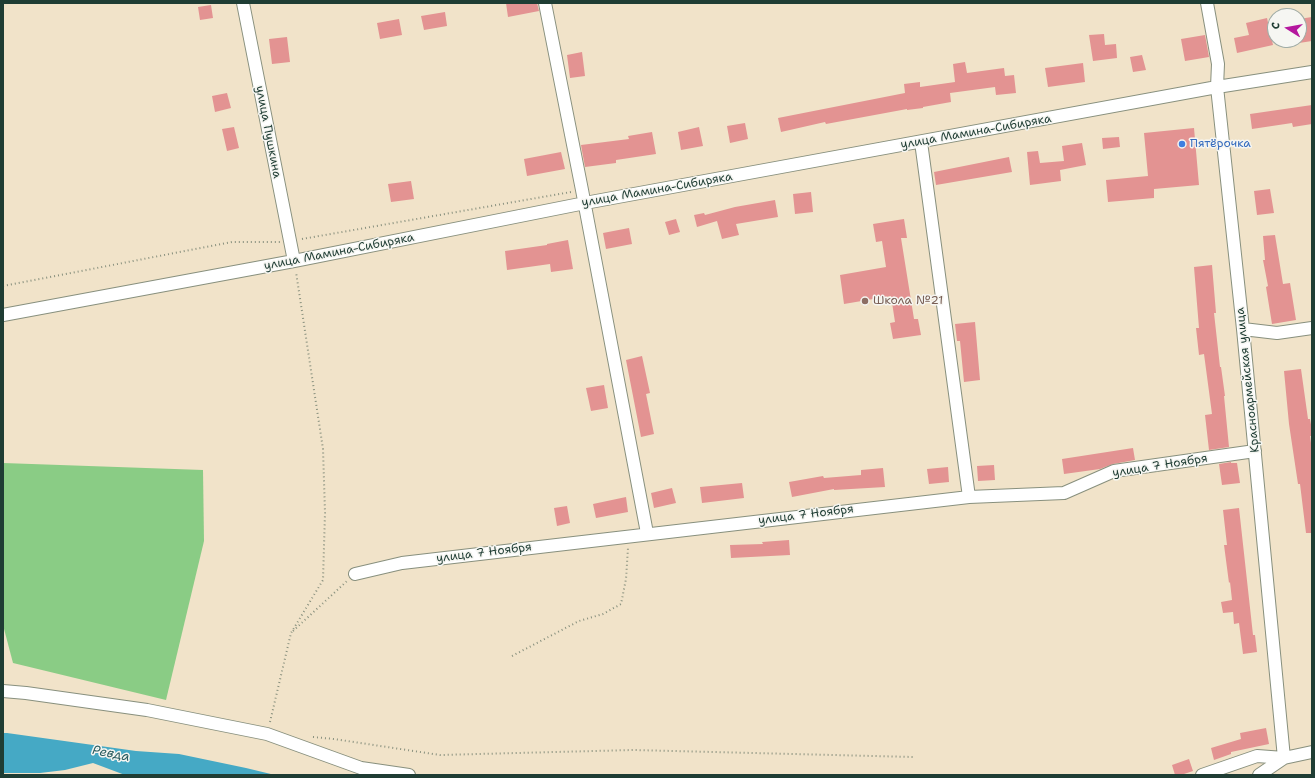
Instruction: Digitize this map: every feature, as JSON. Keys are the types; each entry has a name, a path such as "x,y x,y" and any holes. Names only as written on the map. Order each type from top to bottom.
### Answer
{"street":[{"name":"улица Пушкина","path":"243,3 294,261"},
{"path":"545,3 585,203 647,534"},
{"name":"Красноармейская улица","path":"1207,3 1218,64 1217,88 1243,330 1284,758"},
{"name":"улица Мамина-Сибиряка","path":"3,316 294,261 585,203 1312,72"},
{"path":"921,142 969,497"},
{"path":"1243,330 1277,333 1312,328"},
{"name":"улица 7 Ноября","path":"354,574 402,563 632,535 969,497 1064,493 1114,471 1255,451"},
{"path":"3,691 147,710 267,734 361,768 409,775"},
{"path":"1202,775 1257,756 1284,758 1312,752"},
{"path":"1259,775 1284,758"}],"path":[{"path":"3,286 232,242 273,243 290,241 582,190"},
{"path":"267,734 291,633 323,580 325,513 323,449 294,261"},
{"path":"512,656 579,621 604,614 621,604 626,579 627,552 632,535"},
{"path":"291,633 354,574"},
{"path":"311,737 334,738 440,755 633,750 913,757"}],"green space":[{"path":"3,463 203,470 204,541 166,700 13,663 3,625"}],"water":[{"name":"Ревда","path":"3,733 136,751 179,754 275,775 125,775 93,763 65,770 40,773 3,773"}],"building":[{"path":"506,3 537,3 539,11 508,17"},
{"path":"211,5 213,18 200,20 198,7"},
{"path":"445,12 447,26 424,30 421,16"},
{"path":"1312,17 1312,41 1307,42 1307,18"},
{"path":"1267,18 1267,46 1237,53 1234,38 1249,35 1246,23"},
{"path":"399,19 402,35 380,39 377,23"},
{"path":"1104,34 1105,45 1116,44 1117,58 1093,61 1089,35"},
{"path":"1205,35 1209,57 1185,61 1181,39"},
{"path":"287,37 290,62 272,64 269,39"},
{"path":"582,52 585,76 570,78 567,55"},
{"path":"1142,55 1146,70 1133,72 1130,57"},
{"path":"965,62 967,73 1004,68 1005,76 1014,75 1016,93 996,95 995,87 950,93 951,102 826,124 825,122 781,132 778,118 905,93 904,84 920,82 920,87 955,82 953,64"},
{"path":"1083,63 1085,82 1048,87 1045,68"},
{"path":"227,93 231,108 215,112 212,96"},
{"path":"1312,105 1312,124 1293,127 1292,123 1252,129 1250,114"},
{"path":"745,123 748,139 730,143 727,126"},
{"path":"234,127 239,148 227,151 222,129"},
{"path":"699,127 703,146 681,150 678,132"},
{"path":"1194,128 1199,185 1154,189 1154,198 1108,202 1106,180 1148,176 1144,133"},
{"path":"652,132 656,154 616,160 616,163 585,167 581,145 629,139 628,136"},
{"path":"1119,137 1120,147 1103,149 1102,138"},
{"path":"1082,143 1086,165 1060,170 1061,181 1030,185 1027,152 1038,151 1040,163 1064,161 1062,146"},
{"path":"561,152 565,169 527,176 524,159"},
{"path":"1009,157 1012,172 936,185 934,172"},
{"path":"411,181 414,199 391,202 388,184"},
{"path":"1270,189 1274,213 1257,215 1254,191"},
{"path":"811,192 813,212 795,214 793,194"},
{"path":"775,200 778,217 736,224 739,235 722,239 717,221 697,227 694,215 704,213 705,215 735,207"},
{"path":"676,219 680,232 669,235 665,222"},
{"path":"904,219 907,238 901,238 914,319 918,319 921,335 893,339 890,323 895,322 891,296 844,304 840,275 886,267 882,241 876,242 873,224"},
{"path":"629,228 632,244 606,249 603,233"},
{"path":"1275,235 1283,284 1290,283 1296,320 1272,324 1266,287 1268,286 1263,260 1265,260 1263,236"},
{"path":"568,240 573,269 551,272 550,264 507,270 505,251 547,245"},
{"path":"1212,265 1216,313 1214,313 1225,396 1229,447 1209,450 1205,415 1212,414 1204,354 1199,355 1196,328 1199,328 1194,267"},
{"path":"975,322 980,380 964,382 960,341 957,341 955,324"},
{"path":"642,356 650,393 646,394 654,434 641,437 626,360"},
{"path":"1301,369 1308,419 1310,419 1312,430 1312,436 1310,436 1312,450 1312,533 1306,533 1300,484 1298,484 1289,424 1284,371"},
{"path":"604,385 608,408 591,411 586,388"},
{"path":"1133,448 1135,460 1113,464 1100,469 1064,474 1062,459"},
{"path":"1231,462 1237,463 1240,483 1222,485 1219,464"},
{"path":"994,465 995,480 978,481 977,466"},
{"path":"948,467 949,482 929,484 927,469"},
{"path":"883,468 885,487 834,489 792,497 789,482 823,476 824,478 861,475 861,470"},
{"path":"742,483 744,498 702,503 700,487"},
{"path":"672,488 676,503 654,508 651,493"},
{"path":"626,497 628,512 596,518 593,504"},
{"path":"567,506 570,523 557,526 554,508"},
{"path":"1239,508 1253,635 1255,635 1257,652 1243,654 1239,623 1234,624 1233,612 1223,613 1221,602 1232,600 1224,545 1227,545 1223,510"},
{"path":"789,540 790,555 731,558 730,545 763,544 762,542"},
{"path":"1266,728 1269,744 1231,752 1231,754 1214,760 1211,748 1241,739 1240,733"},
{"path":"1189,759 1193,771 1181,775 1175,775 1172,765"}],"place":[{"name":"Пятёрочка","path":"1182,144"},
{"name":"Школа №21","path":"865,301"}]}
